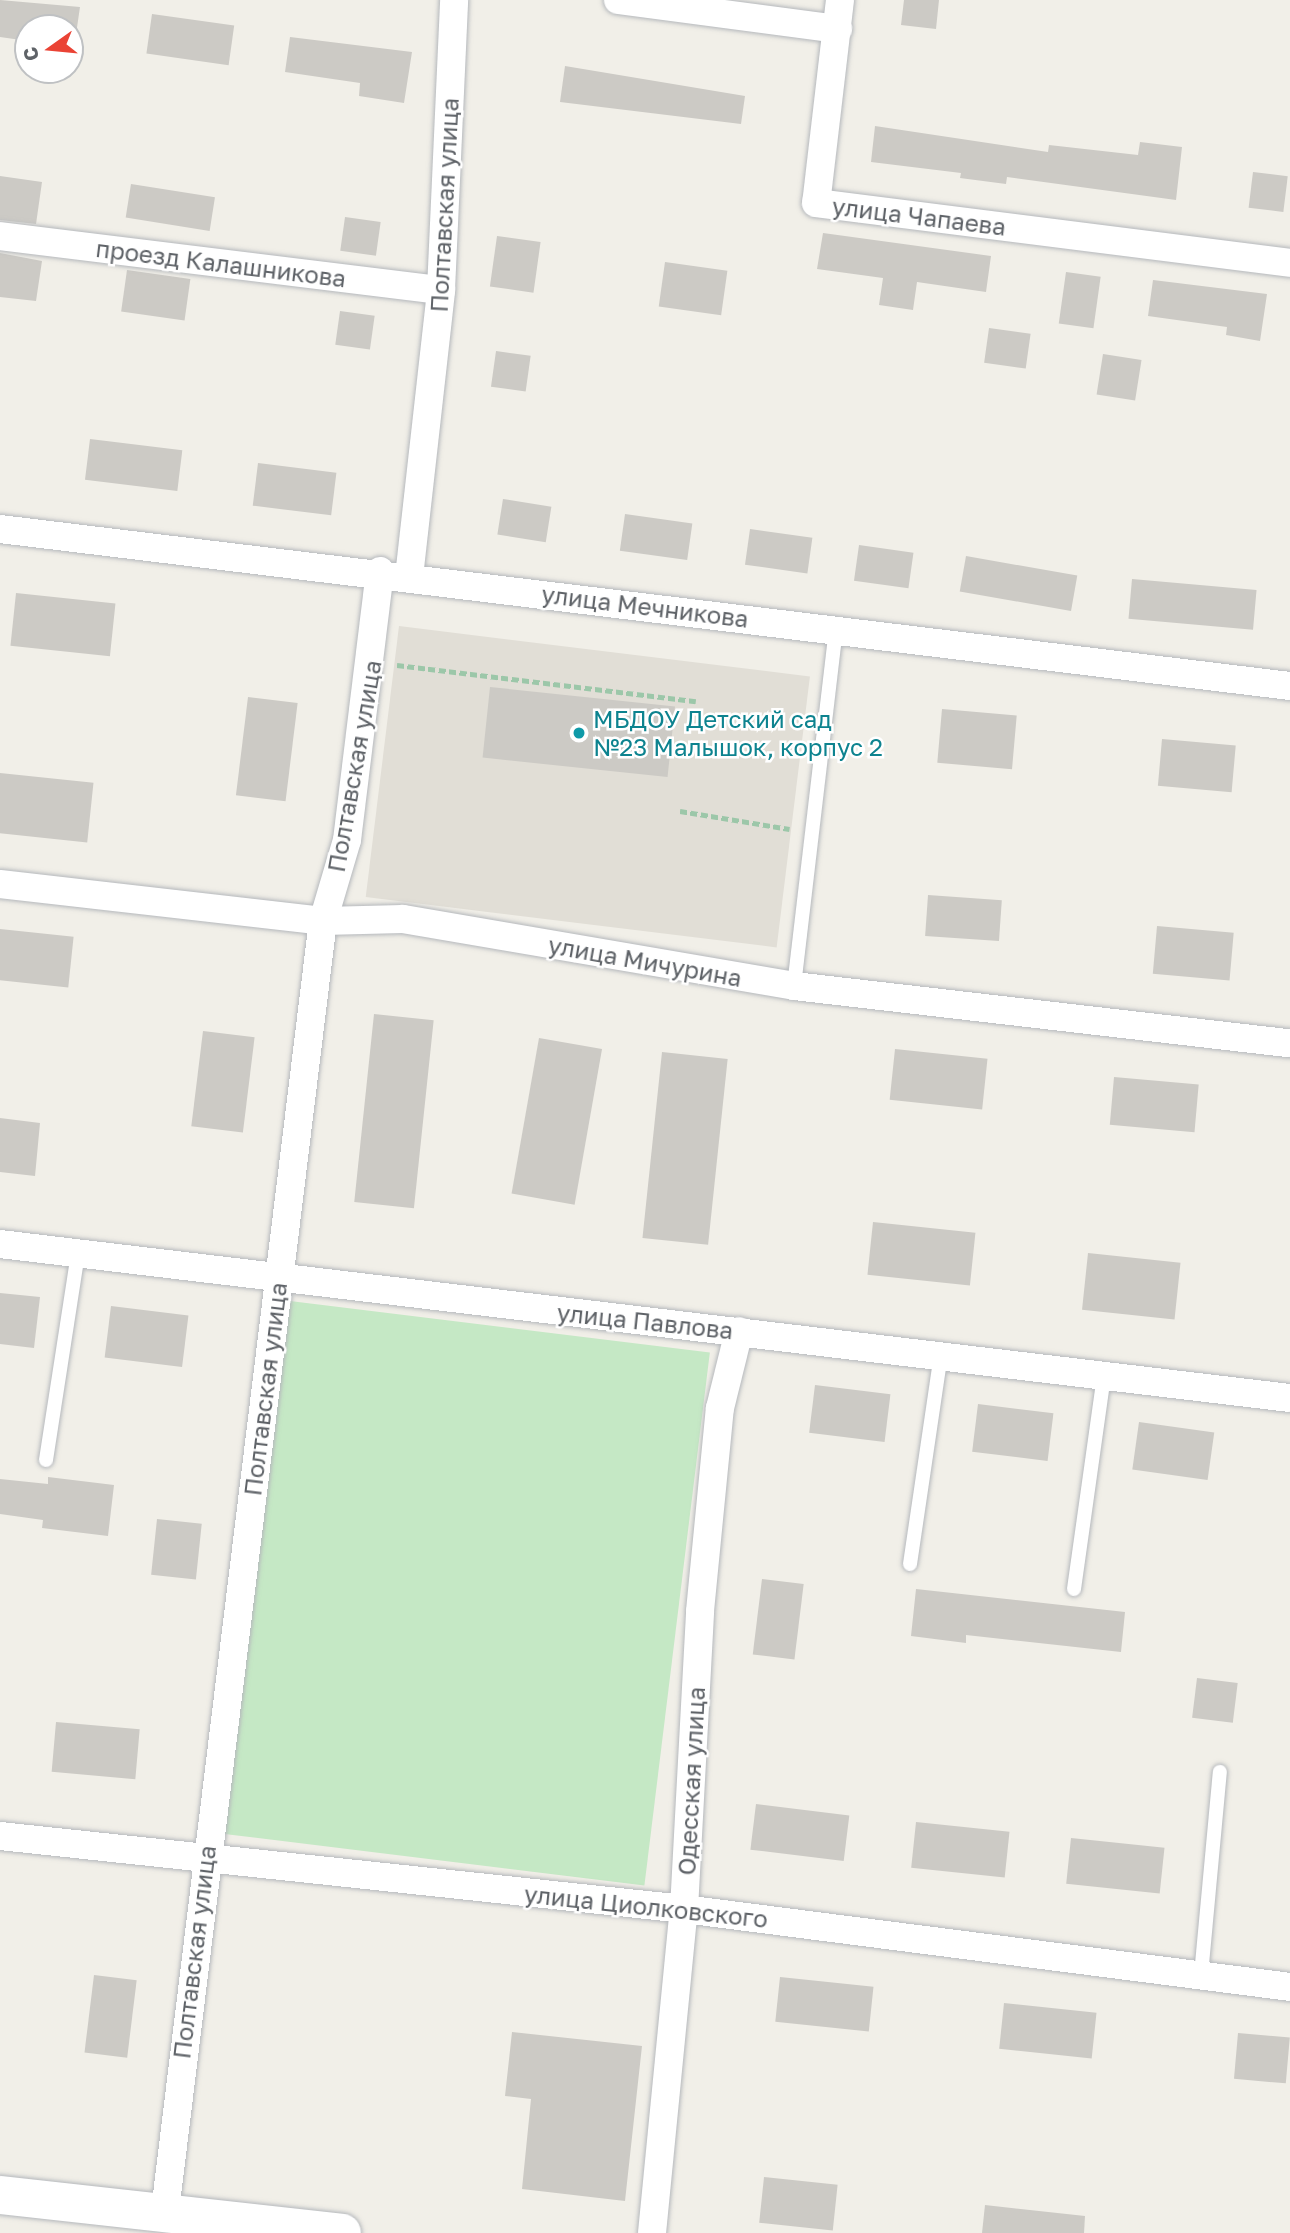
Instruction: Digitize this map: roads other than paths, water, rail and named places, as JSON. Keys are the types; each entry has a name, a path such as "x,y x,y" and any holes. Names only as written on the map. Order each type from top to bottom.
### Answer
{"street":[{"name":"Полтавская улица","path":"409,577 441,290 454,0"},
{"path":"618,0 838,29 840,0"},
{"name":"улица Чапаева","path":"838,29 816,202 1290,263"},
{"name":"проезд Калашникова","path":"0,236 441,290"},
{"name":"улица Мечникова","path":"0,529 380,571 409,577 1290,685"},
{"name":"Полтавская улица","path":"164,2211 204,1860 323,921 346,839 372,663 380,571"},
{"name":"улица Мичурина","path":"0,884 323,921 403,919 794,986 1290,1044"},
{"name":"улица Павлова","path":"0,1244 279,1280 739,1331 1290,1398"},
{"name":"Одесская улица","path":"652,2233 684,1909 702,1598 720,1408 739,1331"},
{"name":"улица Циолковского","path":"0,1836 204,1860 684,1909 1290,1987"},
{"path":"0,2195 164,2211 342,2233"}],"lane":[{"path":"794,986 836,629"},
{"path":"46,1460 78,1254"},
{"path":"910,1564 941,1355"},
{"path":"1074,1589 1104,1375"},
{"path":"1201,1975 1220,1772"}],"place":[{"name":"МБДОУ Детский сад №23 Малышок, корпус 2","path":"579,733"}]}
